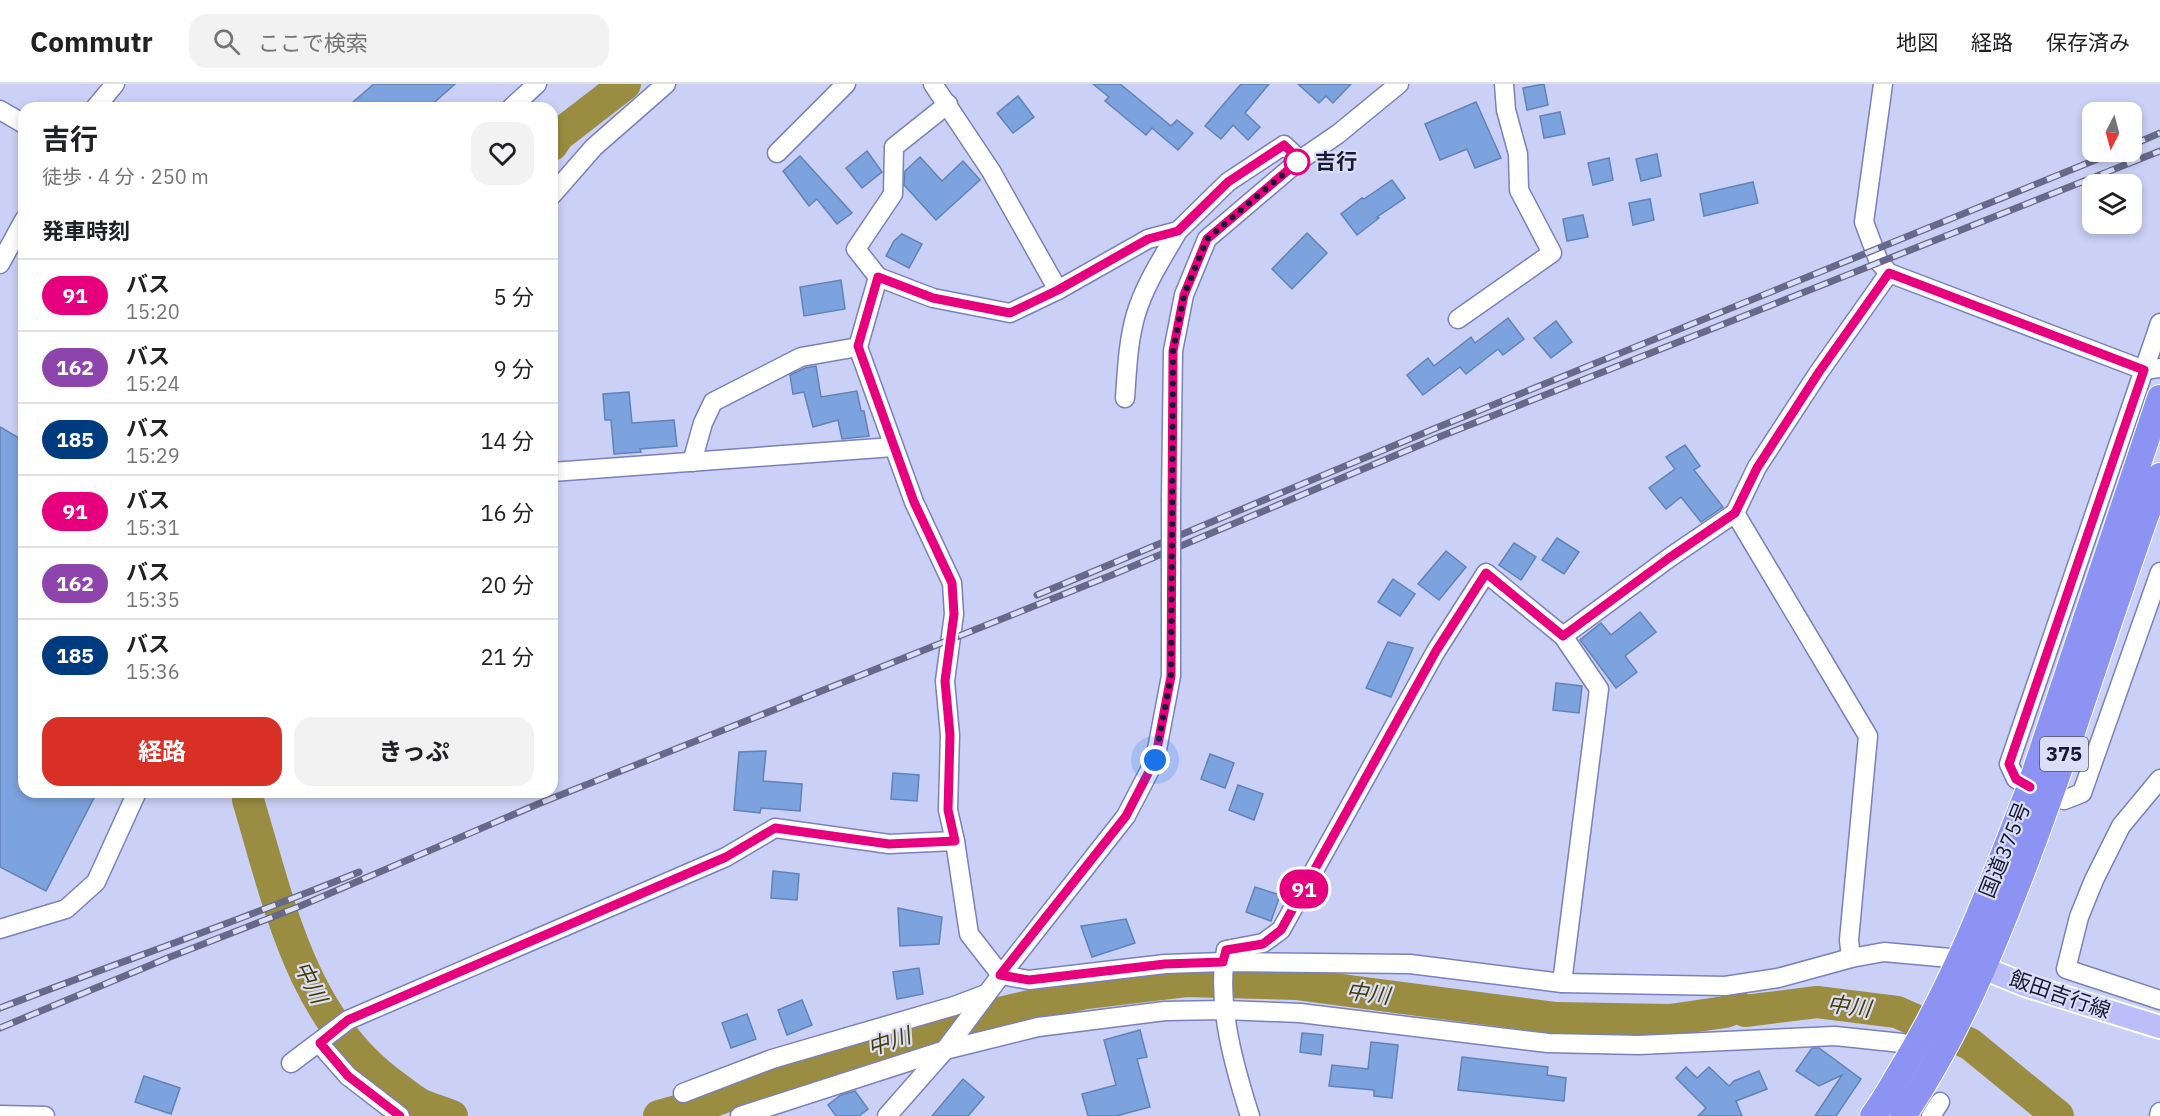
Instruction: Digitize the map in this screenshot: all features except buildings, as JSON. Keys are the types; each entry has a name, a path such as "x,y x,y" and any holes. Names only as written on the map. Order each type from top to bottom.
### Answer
{"highway":[{"name":"国道375号","path":"1873,1116 1922,1053 1958,1025 1972,964 2130,557 2151,475 2160,398"},
{"name":"国道375号","path":"1905,1115 1936,1010 1972,964"}],"main road":[{"name":"飯田吉行線","path":"1972,964 2025,985 2160,1028"}],"street":[{"path":"100,102 115,84"},
{"path":"518,102 537,84"},
{"path":"558,188 594,147 666,84"},
{"path":"777,153 846,84"},
{"path":"933,84 991,171 1058,290"},
{"path":"887,1116 945,1050 1000,975 1126,816 1155,760 1171,676 1173,351 1184,295 1207,239 1300,160 1338,134 1399,84"},
{"path":"1458,319 1552,253 1519,190 1518,154 1506,110 1504,84"},
{"path":"1883,84 1864,222 1880,262 1889,273 2152,369"},
{"path":"948,104 894,147 893,194 856,249 878,277 933,298 1010,313 1058,290 1148,239 1178,231"},
{"path":"0,111 18,120"},
{"path":"1125,398 1128,359 1136,314 1151,277 1178,231 1228,182 1284,145 1300,160"},
{"path":"0,264 18,231"},
{"path":"1563,636 1735,513 1763,458 1819,372 1889,273"},
{"path":"878,277 858,346 914,502 952,583 954,614 945,681 950,735 948,810 969,934 1000,975 1029,980 1165,964 1224,967 1410,964 1562,983 1725,986 1778,978 1851,958 1884,952 1972,964"},
{"path":"2160,323 2152,369 2009,764 2016,779 2064,800 2082,793 2160,572"},
{"path":"692,462 703,423 713,402 801,357 858,346"},
{"path":"558,472 893,447"},
{"path":"1735,513 1868,736 1849,940 1851,958"},
{"path":"1250,1116 1236,1072 1225,1007 1226,950 1263,944 1281,930 1436,651 1486,573 1563,636 1599,689 1562,983"},
{"path":"2160,779 2121,826 2094,880 2079,917 2066,969 2160,1000"},
{"path":"0,929 66,909 96,882 134,798"},
{"path":"291,1063 343,1024 726,857 775,828 889,844 955,841"},
{"path":"683,1093 772,1059 954,1006 986,994"},
{"path":"740,1116 945,1050 1038,1027 1165,1011 1225,1007 1300,1013 1548,1043 1639,1045 1835,1036 1902,1043 1922,1053"},
{"path":"322,1041 348,1076 400,1116"},
{"path":"0,1115 45,1116"}],"waterway":[{"name":"中川","path":"558,136 625,84"},
{"name":"中川","path":"248,798 271,879 298,957 316,994 338,1029 364,1060 405,1094 422,1105 452,1116"},
{"name":"中川","path":"659,1116 710,1102 922,1031 1086,993 1186,981 1296,984 1556,1018 1670,1020 1725,1012 1738,1007 1745,1011 1817,1002 1897,1012 1970,1044 2058,1116"}],"railway":[{"path":"2142,141 2160,133"},
{"path":"558,796 1112,575 1439,437 2160,151"},
{"path":"1037,595 1436,428 2090,162"},
{"path":"0,1028 170,957 298,907 553,798"},
{"path":"0,1008 359,872"}],"bus line":[{"name":"91","path":"400,1116 348,1076 320,1043 348,1020 726,857 775,828 889,844 955,841 948,810 950,735 945,681 954,614 952,583 914,502 858,346 878,277 933,298 1010,313 1058,290 1148,239 1178,231 1228,182 1284,145 1300,160 1207,239 1184,295 1173,351 1171,676 1155,760 1126,816 1000,975 1029,980 1165,964 1223,962 1226,950 1263,944 1281,930 1436,651 1486,573 1563,636 1735,513 1757,468 1819,372 1889,273 2144,370 2009,764 2016,779 2030,787"}],"place":[{"name":"吉行","path":"1297,162"}],"route":[{"path":"1155,760 1171,676 1173,351 1184,295 1207,239 1300,160 1297,162"}]}
